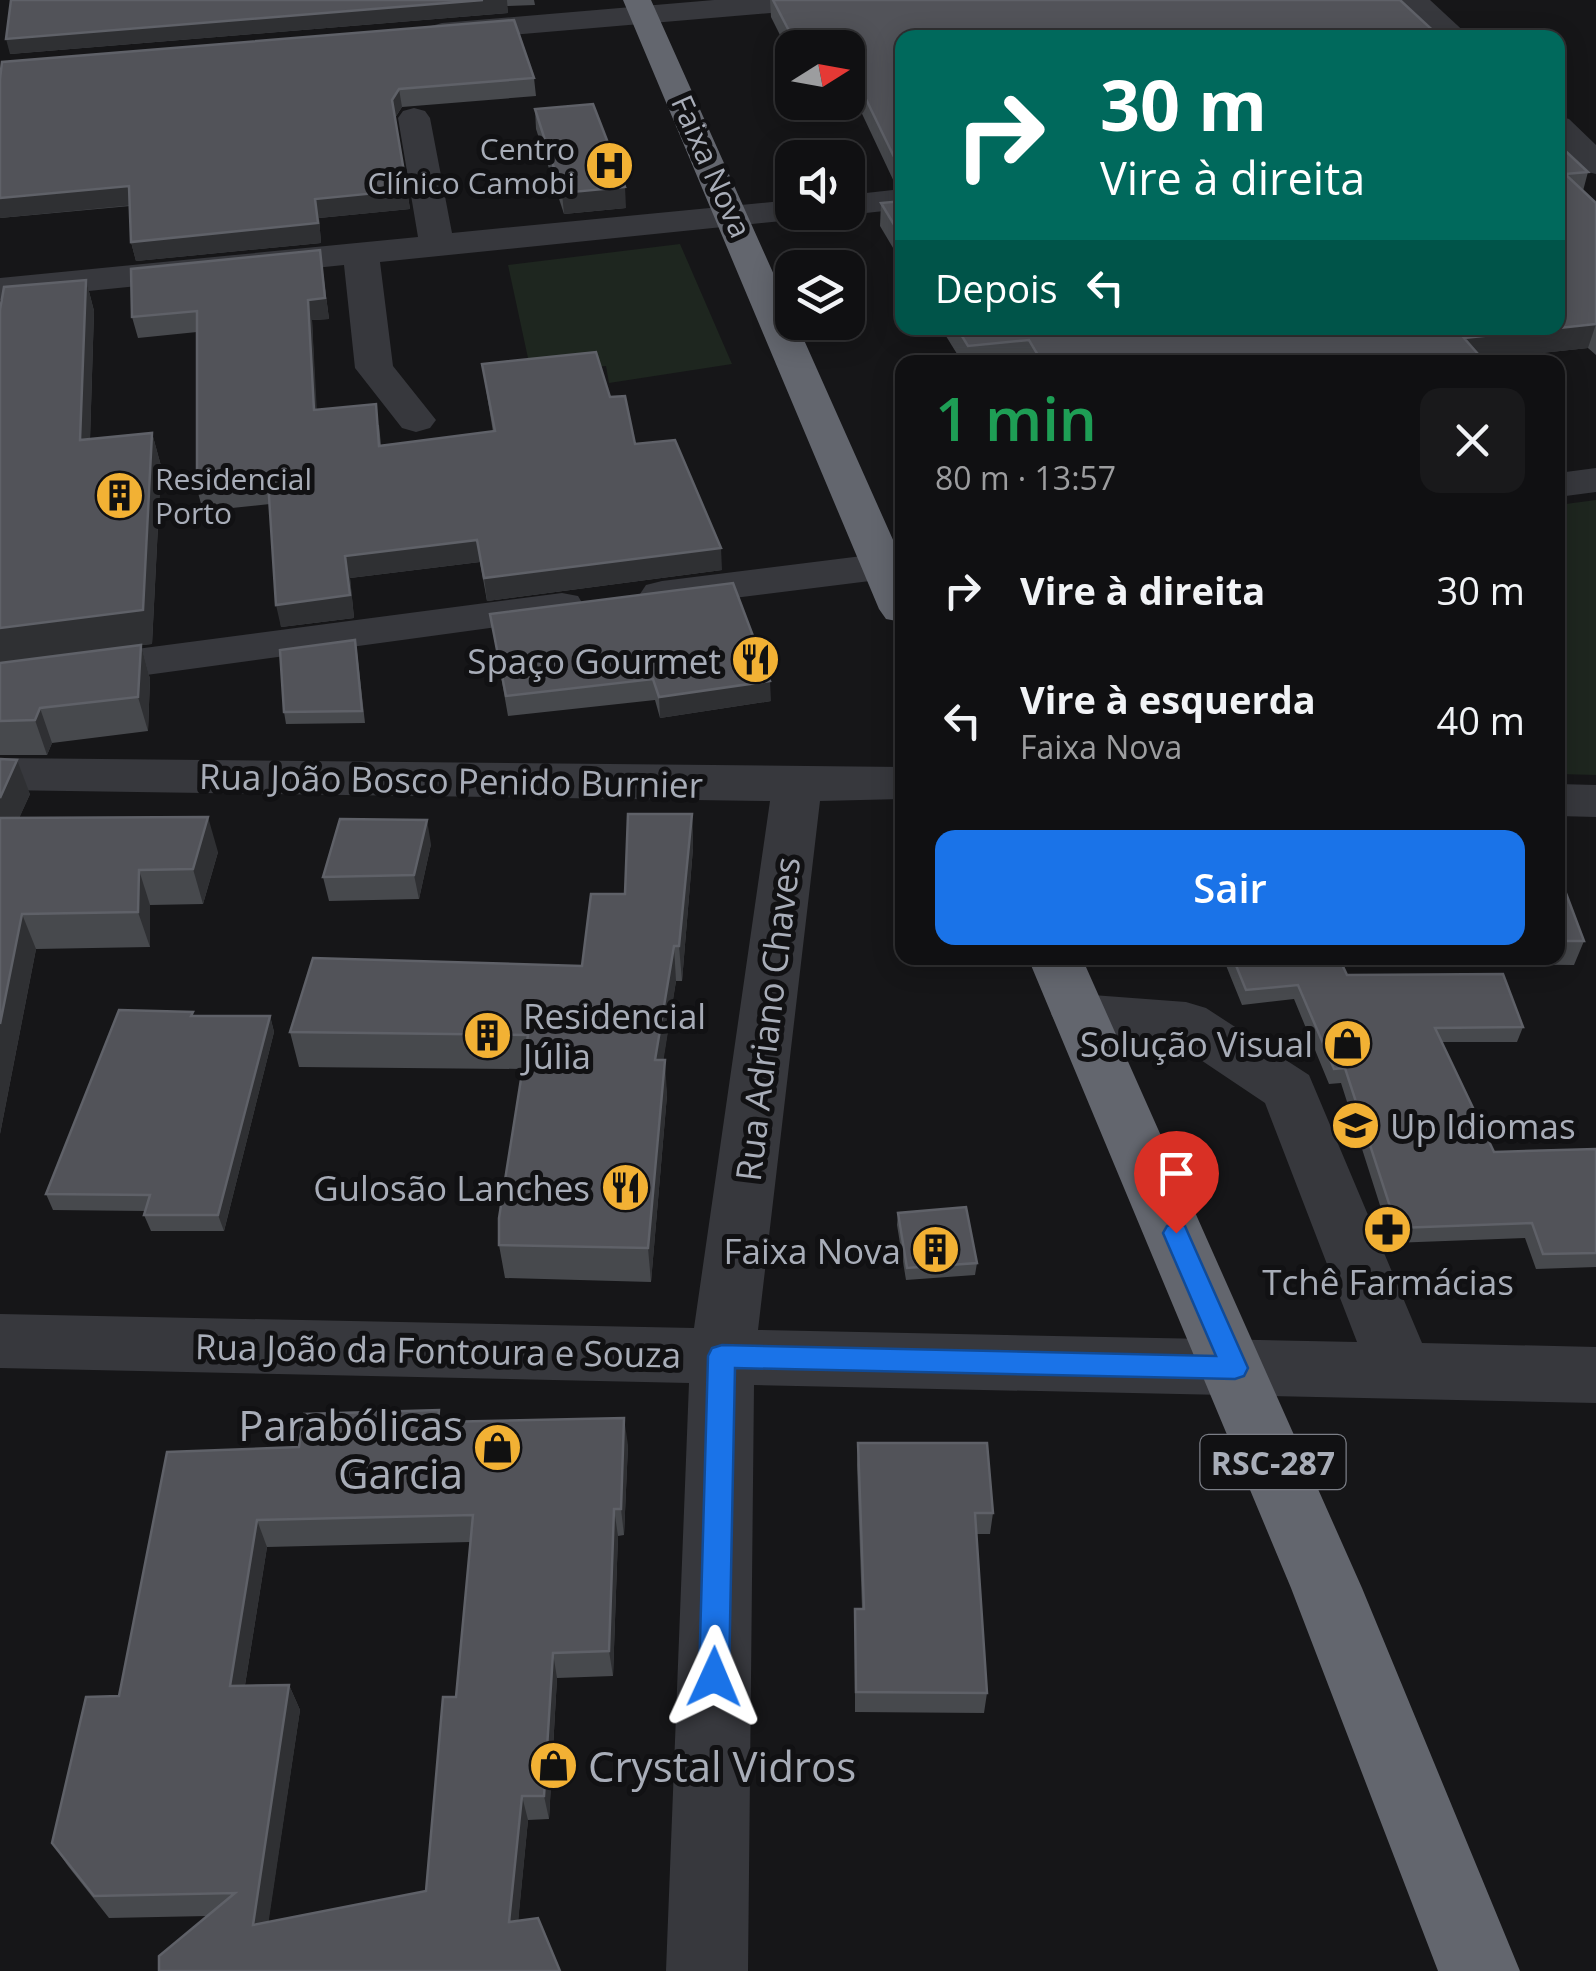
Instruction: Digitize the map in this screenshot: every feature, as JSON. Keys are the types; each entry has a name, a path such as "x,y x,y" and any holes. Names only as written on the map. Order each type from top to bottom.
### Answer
{"highway":[{"name":"Faixa Nova","path":"641,8 893,565"},
{"name":"RSC-287","path":"1067,986 1235,1368 1479,1971"}],"street":[{"path":"405,34 641,8 818,0"},
{"path":"1413,0 1447,30"},
{"path":"414,118 437,246"},
{"path":"1569,130 1596,164"},
{"path":"865,202 895,200"},
{"path":"0,289 775,212"},
{"path":"361,253 374,368 416,420"},
{"path":"1565,484 1596,480"},
{"path":"0,681 893,565"},
{"name":"Rua João Bosco Penido Burnier","path":"0,774 895,783"},
{"name":"Rua Adriano Chaves","path":"707,1971 722,1356 796,785"},
{"path":"1565,800 1596,802"},
{"path":"1067,986 1186,1022 1289,1090 1401,1371"},
{"name":"Rua João da Fontoura e Souza","path":"0,1341 1596,1375"}],"shaded area":[{"path":"680,244 732,364 609,383 606,366 531,372 508,265"},
{"path":"1596,500 1596,775 1565,774 1565,504"}],"building":[{"path":"11,0 483,0 6,39"},
{"path":"773,0 1400,0 1432,30 895,30 895,159 865,97 865,30 789,30"},
{"path":"514,20 534,78 399,89 392,100 407,190 315,199 318,223 131,242 129,186 0,198 2,62"},
{"path":"593,104 625,187 562,193 535,109"},
{"path":"1565,151 1588,172 1565,174"},
{"path":"1565,174 1596,203 1596,324 1565,327"},
{"path":"895,202 895,226 881,203"},
{"path":"320,250 325,298 308,300 314,410 376,404 379,446 495,431 482,364 596,352 610,397 625,396 635,444 675,440 721,548 484,578 477,540 345,556 350,595 276,605 268,481 197,489 197,311 132,317 131,269"},
{"path":"86,280 80,440 152,433 143,610 0,628 0,310 4,287"},
{"path":"961,335 1492,335 1464,338 1479,355 1038,355 1029,340 968,346"},
{"path":"733,583 770,681 659,697 653,679 506,696 490,614"},
{"path":"355,640 362,711 284,712 280,650"},
{"path":"141,645 138,697 40,708 35,720 0,721 0,663"},
{"path":"0,759 17,760 0,798"},
{"path":"628,814 692,814 679,946 674,946 655,1060 665,1060 648,1248 499,1245 499,1218 528,1035 290,1032 313,958 582,966 591,894 625,894"},
{"path":"208,817 193,869 139,870 138,912 22,914 0,1024 0,818"},
{"path":"340,819 427,820 414,875 323,877"},
{"path":"1565,891 1584,941 1565,941"},
{"path":"1236,965 1342,965 1347,975 1503,974 1523,1027 1435,1028 1494,1152 1596,1149 1596,1253 1543,1254 1532,1223 1397,1228 1345,1068 1334,1069 1298,985 1246,990"},
{"path":"119,1010 193,1012 191,1016 270,1016 218,1215 144,1215 150,1195 46,1194"},
{"name":"Faixa Nova","path":"966,1207 977,1263 907,1268 898,1213"},
{"path":"439,1410 438,1422 624,1418 621,1509 614,1509 609,1651 553,1653 544,1796 522,1796 509,1922 538,1918 560,1971 159,1971 159,1956 235,1893 94,1896 52,1843 86,1697 119,1696 167,1452 299,1447 304,1414","holes":["473,1515 456,1697 443,1697 426,1891 253,1925 289,1685 230,1686 257,1520"]},
{"path":"858,1443 987,1443 993,1513 975,1513 987,1693 856,1692 855,1609 864,1609"}],"place":[{"name":"Centro Clínico Camobi","path":"610,165"},
{"name":"Residencial Porto","path":"120,495"},
{"name":"Spaço Gourmet","path":"756,660"},
{"name":"Residencial Júlia","path":"488,1035"},
{"name":"Solução Visual","path":"1348,1043"},
{"name":"Up Idiomas","path":"1355,1125"},
{"name":"Gulosão Lanches","path":"625,1187"},
{"name":"Tchê Farmácias","path":"1388,1229"},
{"name":"Faixa Nova","path":"936,1250"},
{"name":"Parabólicas Garcia","path":"498,1448"},
{"name":"Crystal Vidros","path":"553,1765"}],"route":[{"path":"714,1677 722,1356 1235,1368 1176,1233"}]}
